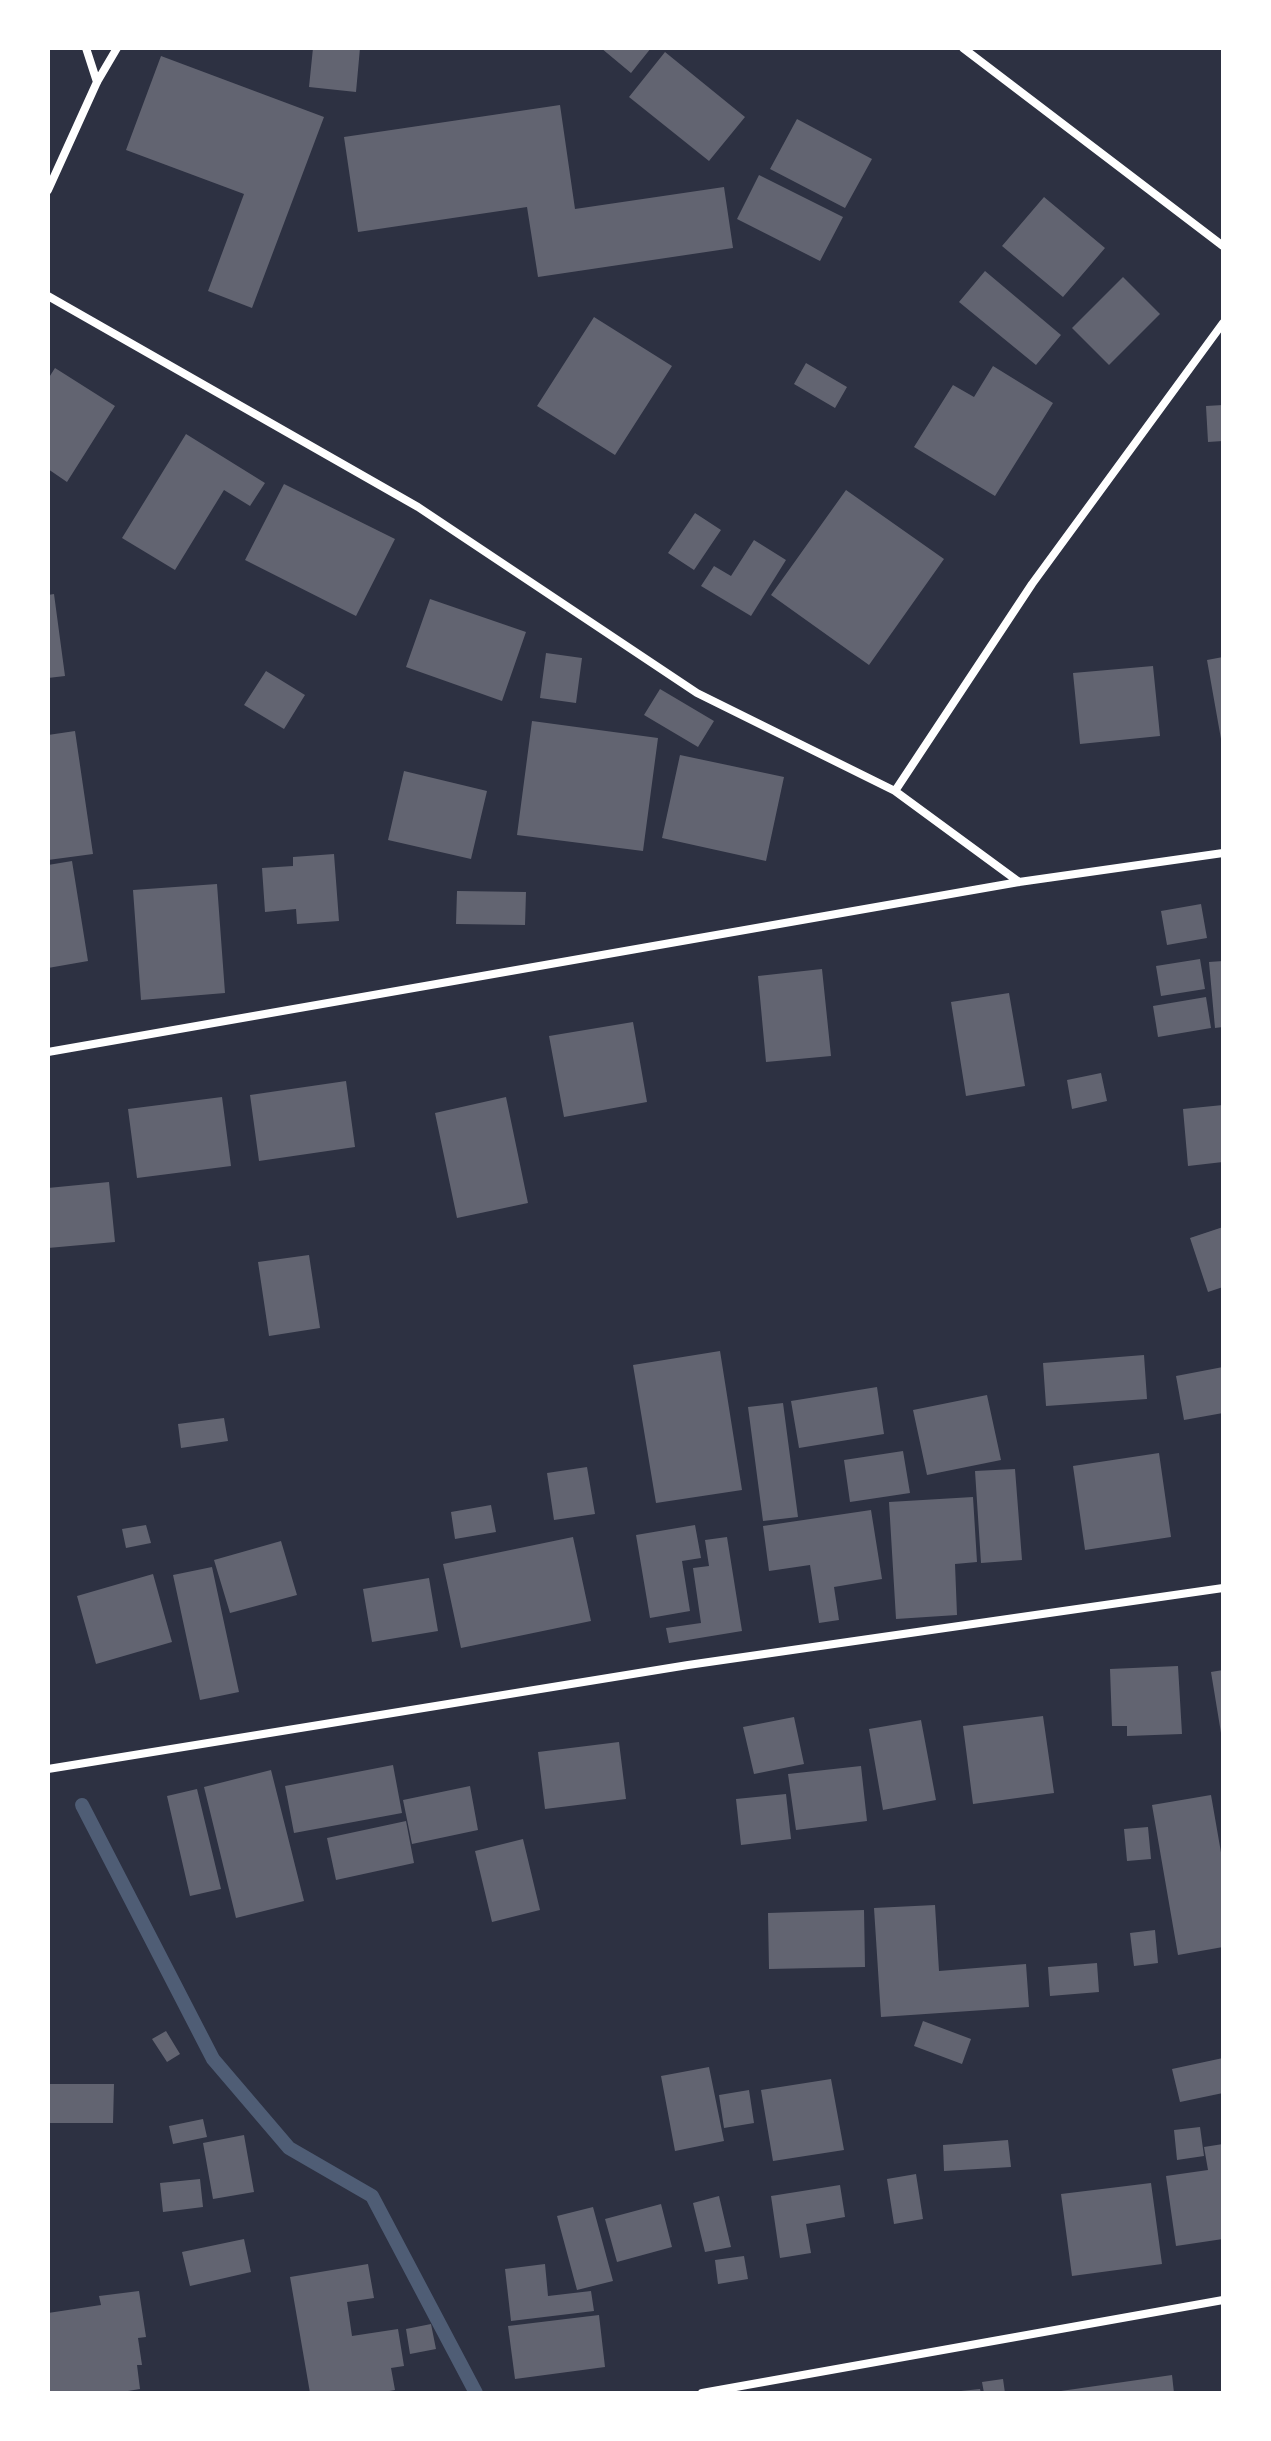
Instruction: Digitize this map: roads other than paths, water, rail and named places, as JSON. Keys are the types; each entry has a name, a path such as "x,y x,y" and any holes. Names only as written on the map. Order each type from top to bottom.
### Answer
{"street":[{"path":"86,48 97,82"},
{"path":"48,190 97,82 117,48"},
{"path":"963,48 1223,246"},
{"path":"48,296 418,507 697,693 895,791 1019,882"},
{"path":"895,791 1032,584 1223,323"},
{"path":"48,1052 1019,882 1223,853"},
{"path":"48,1769 672,1667 1223,1588"},
{"path":"702,2393 1223,2300"}],"waterway":[{"path":"82,1805 213,2059 289,2148 372,2196 476,2393"}]}
